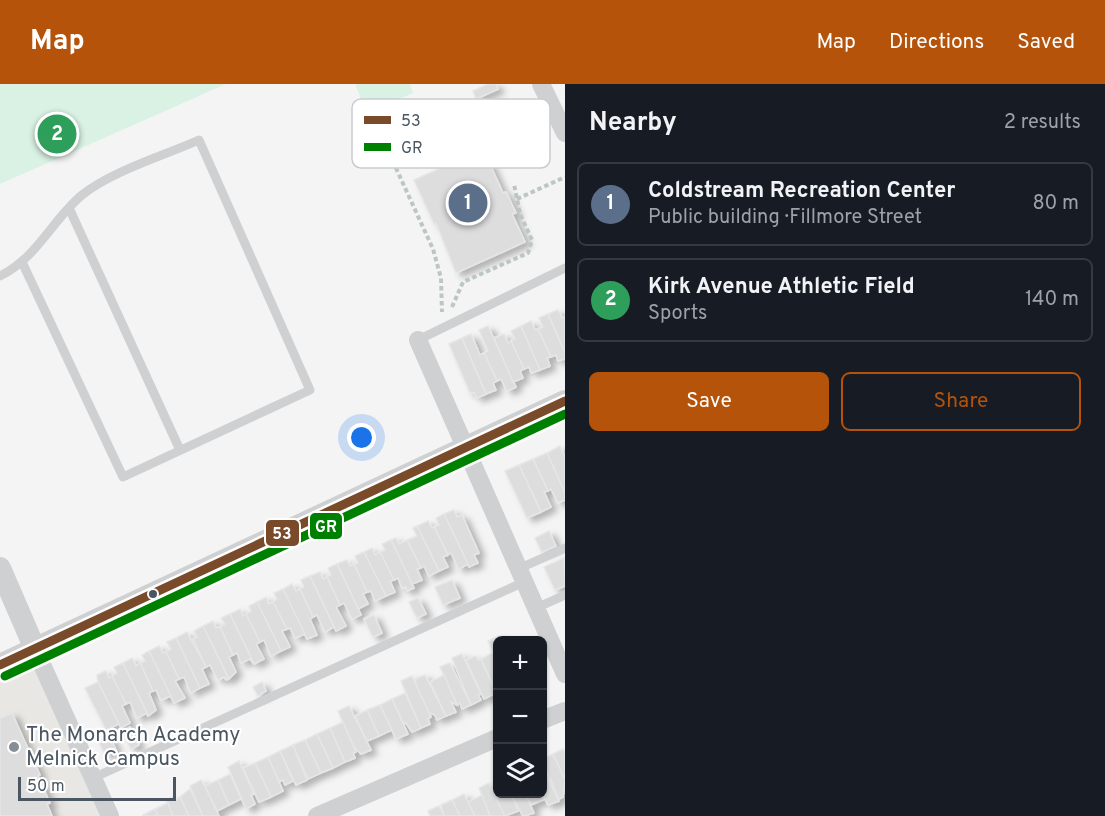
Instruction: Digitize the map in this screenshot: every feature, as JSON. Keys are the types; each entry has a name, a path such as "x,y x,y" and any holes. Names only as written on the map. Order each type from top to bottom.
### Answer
{"street":[{"path":"541,84 548,99"},
{"path":"550,104 565,133"},
{"path":"418,340 565,674"},
{"path":"0,665 565,401"},
{"path":"0,568 110,816"},
{"path":"547,718 565,711"},
{"path":"317,816 493,740"}],"lane":[{"path":"550,117 555,115"},
{"path":"0,276 22,262 69,208 94,186 199,140 310,390 123,477 22,262"},
{"path":"69,208 180,450"},
{"path":"418,340 565,268"},
{"path":"93,778 521,575 565,548"},
{"path":"536,608 565,594"}],"path":[{"path":"396,168 433,249 441,278 442,328"},
{"path":"517,199 565,177"},
{"path":"442,328 463,282 528,253 532,240 514,184"}],"shaded area":[{"path":"31,648 107,816 0,816 0,662"}],"green space":[{"path":"0,84 226,84 0,184"},
{"path":"355,84 410,84 413,93 399,99 361,99"}],"building":[{"path":"488,84 496,84 498,89 476,99 473,91"},
{"path":"441,168 492,168 503,193 506,192 516,213 512,214 525,242 456,273 436,223 434,224 414,180"},
{"path":"558,310 562,318 565,317 565,353 548,314"},
{"path":"548,314 565,353 565,359 558,361 556,355 551,357 538,329 543,327 539,318"},
{"path":"531,321 535,330 538,329 551,357 547,358 550,366 540,370 521,326"},
{"path":"488,326 516,387 507,391 501,379 497,381 484,353 488,351 479,330"},
{"path":"521,326 540,370 531,373 529,367 524,369 511,341 515,339 511,331"},
{"path":"471,334 480,355 484,353 497,381 493,383 496,390 486,394 462,338"},
{"path":"504,334 508,343 511,341 524,369 520,371 523,378 513,382 494,338"},
{"path":"462,338 486,394 477,398 474,392 470,393 449,344"},
{"path":"560,446 565,457 565,493 547,453"},
{"path":"547,453 565,493 565,500 558,503 551,489 548,491 533,459"},
{"path":"533,459 548,491 544,492 551,507 541,512 519,465"},
{"path":"519,465 541,512 527,518 505,471"},
{"path":"454,510 457,517 462,515 479,553 474,555 478,563 469,567 444,514"},
{"path":"444,514 468,564 459,569 451,553 448,555 434,527 439,525 436,518"},
{"path":"428,521 432,528 434,527 448,555 443,557 448,567 439,571 417,526"},
{"path":"417,526 439,571 429,576 424,566 421,568 407,540 417,536 413,528"},
{"path":"549,531 556,546 542,552 535,538"},
{"path":"396,538 399,544 407,540 421,568 417,569 422,580 412,584 391,540"},
{"path":"391,540 414,588 407,591 406,587 402,588 398,578 394,580 380,552 385,550 382,544"},
{"path":"372,548 375,555 380,552 394,580 390,581 395,592 386,596 364,552"},
{"path":"364,552 386,596 375,601 371,591 367,592 354,564 358,563 355,556"},
{"path":"564,558 565,586 555,590 544,567"},
{"path":"347,560 350,566 354,564 367,592 363,594 368,604 358,609 337,564"},
{"path":"337,564 361,615 352,619 344,603 340,605 327,577 331,575 328,568"},
{"path":"320,572 323,579 327,577 340,605 336,607 346,626 336,631 310,576"},
{"path":"310,576 334,627 325,632 317,615 313,617 300,589 304,587 301,580"},
{"path":"452,580 460,598 443,605 435,587"},
{"path":"292,584 296,591 300,589 313,617 310,619 317,635 307,639 283,589"},
{"path":"283,589 305,634 295,638 290,628 287,629 273,602 277,599 274,593"},
{"path":"266,597 269,604 273,602 287,629 282,631 290,647 281,651 257,602"},
{"path":"418,598 426,614 417,618 409,602"},
{"path":"257,602 281,651 271,656 264,640 260,642 246,614 251,611 249,606"},
{"path":"240,609 243,616 246,614 260,642 256,644 264,659 254,664 230,614"},
{"path":"230,614 254,664 250,659 241,663 237,653 233,655 220,627 225,624 221,618"},
{"path":"374,615 382,633 373,637 364,619"},
{"path":"213,621 216,628 220,627 233,655 229,657 236,672 229,679 203,626"},
{"path":"203,626 225,671 228,679 226,680 224,677 218,680 210,665 206,667 193,639 197,637 194,631"},
{"path":"187,632 206,667 202,669 209,684 200,688 176,638"},
{"path":"176,638 200,688 191,693 184,677 179,679 166,652 171,649 167,642"},
{"path":"493,639 493,652 488,641"},
{"path":"159,646 163,653 166,652 179,679 175,681 185,698 174,703 149,651"},
{"path":"149,651 171,696 161,700 156,690 153,691 140,663 145,661 142,655"},
{"path":"493,653 493,686 481,659"},
{"path":"462,654 481,694 478,695 481,700 471,705 452,658"},
{"path":"476,656 478,660 481,659 493,686 493,694 484,699 466,660"},
{"path":"132,658 136,666 140,663 153,691 149,693 156,710 148,716 123,663"},
{"path":"123,663 147,713 137,718 130,702 126,704 112,676 117,673 114,667"},
{"path":"450,663 471,705 462,709 460,703 457,705 440,667"},
{"path":"106,671 109,678 112,676 126,704 122,706 130,723 121,728 98,682 97,675"},
{"path":"425,675 446,716 437,720 435,715 429,713 417,688 415,679"},
{"path":"444,675 457,705 451,702 456,712 446,716 430,682"},
{"path":"412,676 431,717 428,719 430,724 421,728 401,681"},
{"path":"98,682 119,724 106,730 85,688"},
{"path":"262,682 266,691 258,696 253,687"},
{"path":"405,693 421,728 412,732 406,723 404,724 392,699"},
{"path":"392,699 408,734 396,739 380,705"},
{"path":"380,705 392,730 379,736 367,710"},
{"path":"349,706 371,750 361,754 354,747 338,711"},
{"path":"367,710 379,736 367,741 355,716"},
{"name":"The Monarch Academy Melnick Campus","path":"12,713 40,775 38,776 50,803 47,804 52,816 0,816 0,718"},
{"path":"343,722 356,752 353,753 355,758 345,762 330,728"},
{"path":"130,727 139,745 131,749 122,731"},
{"path":"330,728 345,762 333,768 317,734"},
{"path":"108,732 116,750 105,755 97,737"},
{"path":"317,734 333,768 321,773 305,740"},
{"path":"305,740 321,773 308,779 293,745"},
{"path":"293,745 307,780 296,785 280,751"},
{"path":"563,749 565,752 565,780 553,754"},
{"path":"280,751 293,781 285,785 283,780 279,782 268,757"},
{"path":"553,754 565,780 563,797 559,799 547,771 547,757"},
{"path":"268,757 283,791 271,797 255,763"},
{"path":"239,761 254,794 251,795 255,804 246,809 228,767"},
{"path":"255,763 271,797 259,802 243,768"},
{"path":"230,774 241,799 229,805 218,780"},
{"path":"547,777 559,801 548,805 544,798 547,798"},
{"path":"201,780 219,816 203,816 190,786"},
{"path":"218,780 229,805 217,811 205,786"},
{"path":"489,783 493,798 496,798 505,816 490,816 479,788"},
{"path":"190,789 203,816 189,816 180,797"},
{"path":"464,794 475,816 460,816 452,800"},
{"path":"482,795 490,816 475,816 468,802"},
{"path":"173,797 175,800 180,797 189,816 173,816 166,800"},
{"path":"496,798 513,798 518,811 505,816"},
{"path":"513,798 527,798 534,813 523,816"},
{"path":"527,798 545,799 531,805"},
{"path":"452,800 460,816 444,816 441,805"},
{"path":"168,803 173,816 158,816 155,809"},
{"path":"439,806 444,816 430,816 428,811"},
{"path":"155,809 158,816 143,816 143,815"}],"transit line":[{"name":"53","path":"0,665 565,401"},
{"name":"GR","path":"5,676 565,414"}],"place":[{"name":"Kirk Avenue Athletic Field","path":"57,134"},
{"name":"Coldstream Recreation Center","path":"468,203"},
{"name":"The Monarch Academy Melnick Campus","path":"14,747"}]}
